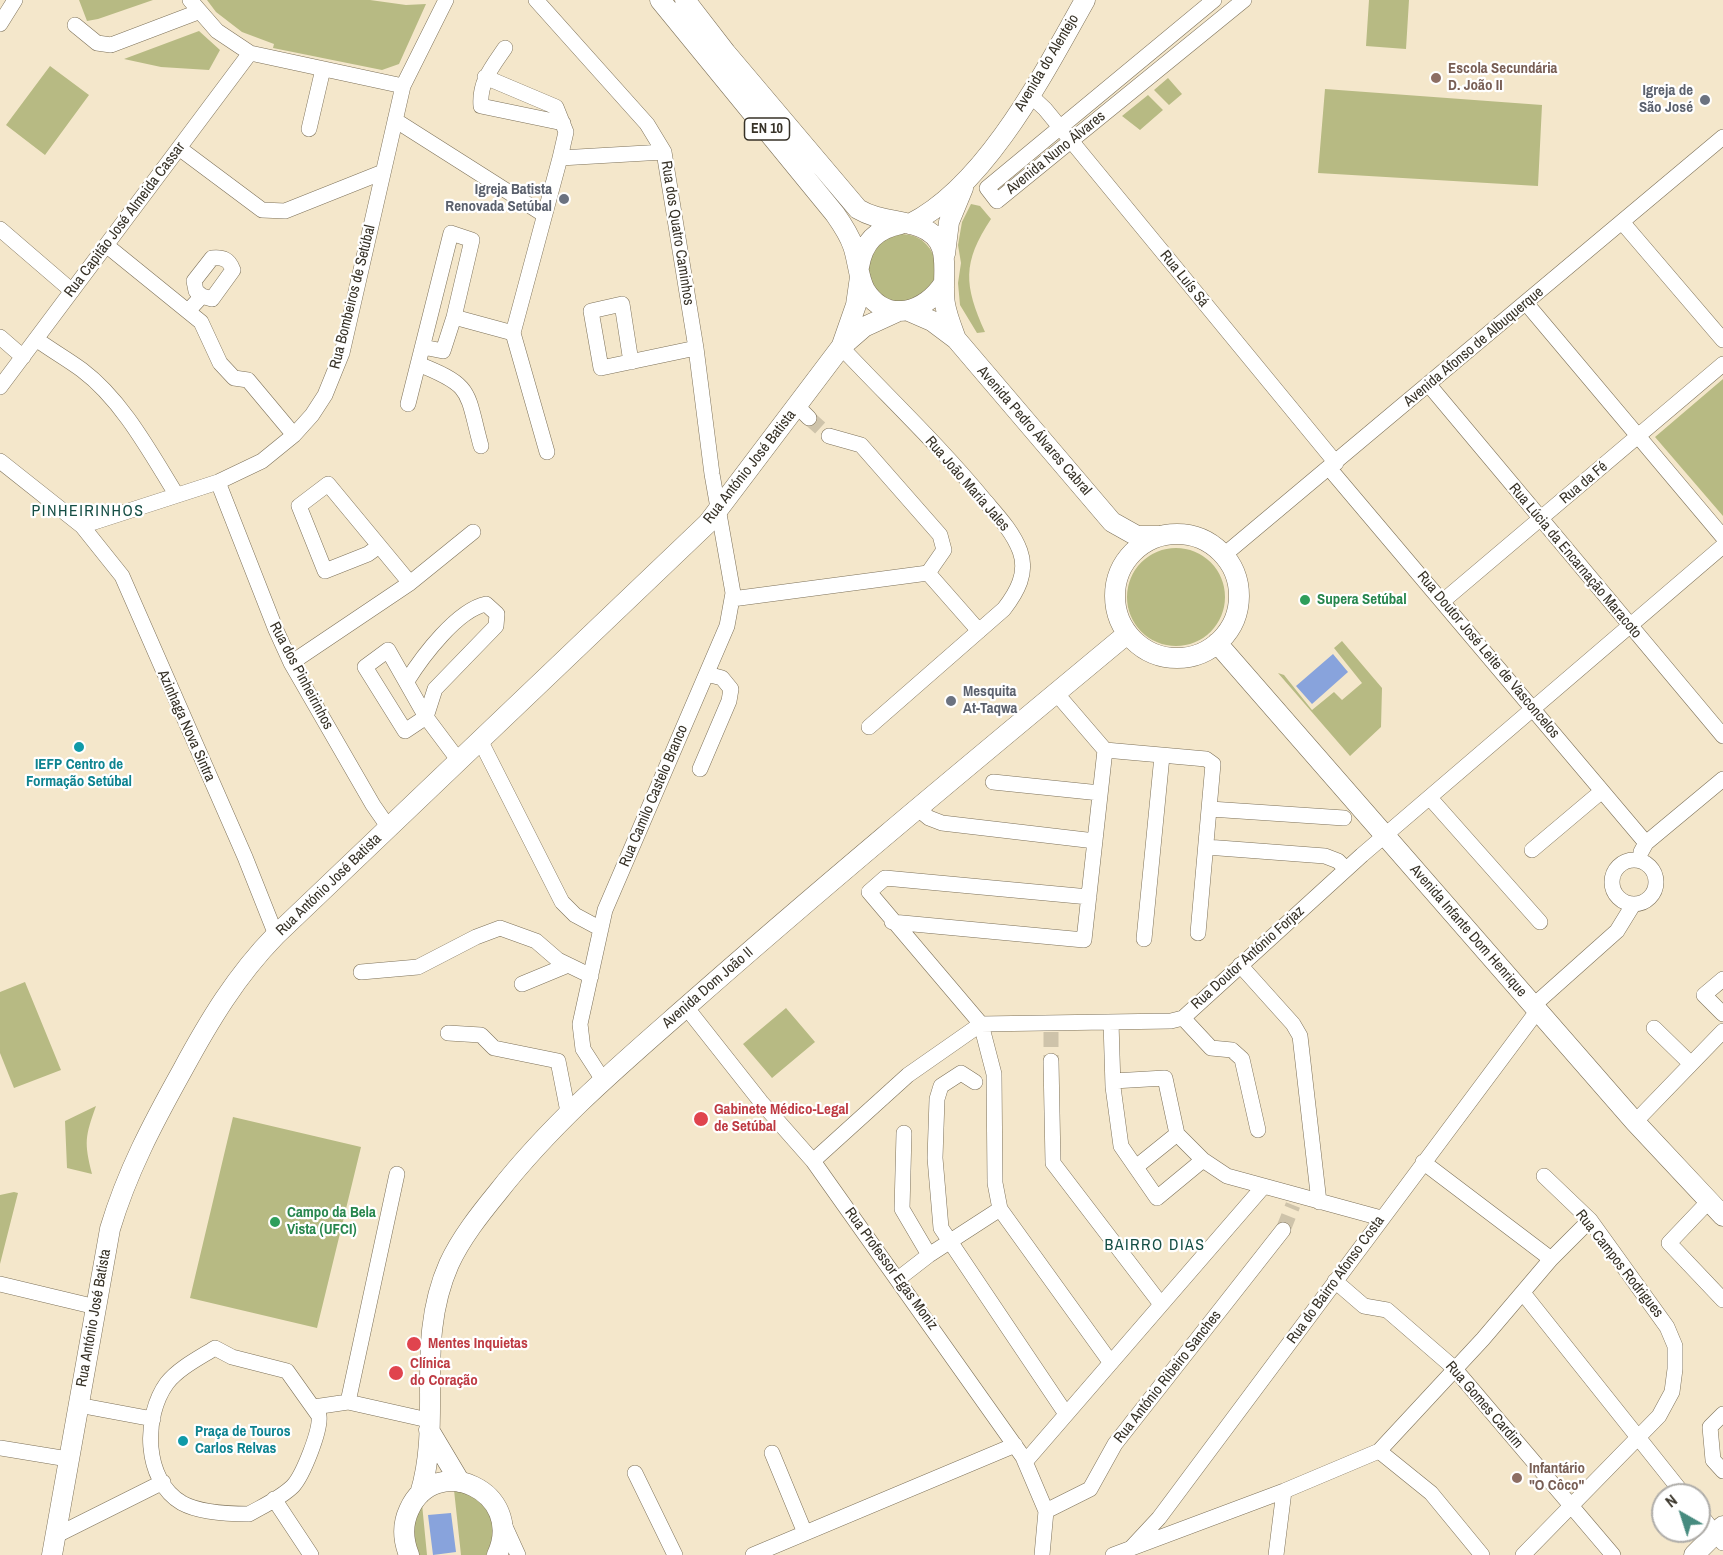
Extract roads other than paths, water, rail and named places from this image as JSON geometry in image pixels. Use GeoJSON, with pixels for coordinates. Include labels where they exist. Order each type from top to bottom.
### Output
{"type":"FeatureCollection","features":[{"type":"Feature","properties":{"kind":"main road","name":"Avenida Pedro Álvares Cabral"},"geometry":{"type":"LineString","coordinates":[[660,0],[848,232],[860,272],[874,301],[932,321],[956,339],[1112,522],[1121,546],[1122,567]]}},
{"type":"Feature","properties":{"kind":"main road","name":"EN 10"},"geometry":{"type":"LineString","coordinates":[[685,0],[850,202],[871,217],[905,224]]}},
{"type":"Feature","properties":{"kind":"main road","name":"Avenida do Alentejo"},"geometry":{"type":"LineString","coordinates":[[905,224],[933,212],[965,183],[1031,96],[1085,0]]}},
{"type":"Feature","properties":{"kind":"main road","name":"Avenida do Alentejo"},"geometry":{"type":"LineString","coordinates":[[945,254],[949,222],[965,183]]}},
{"type":"Feature","properties":{"kind":"main road"},"geometry":{"type":"LineString","coordinates":[[860,272],[861,254],[876,233],[905,224],[932,234],[945,254]]}},
{"type":"Feature","properties":{"kind":"main road","name":"Avenida Pedro Álvares Cabral"},"geometry":{"type":"LineString","coordinates":[[945,254],[947,271],[944,283],[945,303],[956,339]]}},
{"type":"Feature","properties":{"kind":"main road","name":"Rua António José Batista"},"geometry":{"type":"LineString","coordinates":[[53,1546],[110,1230],[128,1174],[145,1137],[224,997],[254,958],[276,935],[718,511],[803,412],[841,348],[856,305],[860,272]]}},
{"type":"Feature","properties":{"kind":"main road"},"geometry":{"type":"LineString","coordinates":[[904,311],[924,306],[936,297],[944,283]]}},
{"type":"Feature","properties":{"kind":"main road","name":"Rua António José Batista"},"geometry":{"type":"LineString","coordinates":[[841,348],[864,327],[904,311]]}},
{"type":"Feature","properties":{"kind":"main road","name":"Avenida Pedro Álvares Cabral"},"geometry":{"type":"LineString","coordinates":[[1112,522],[1144,537],[1165,535]]}},
{"type":"Feature","properties":{"kind":"main road"},"geometry":{"type":"LineString","coordinates":[[1165,535],[1197,537],[1224,555],[1235,574],[1238,606],[1231,626],[1217,643],[1200,654],[1170,658],[1151,653],[1127,634],[1121,624],[1114,601],[1117,578],[1135,549],[1165,535]]}},
{"type":"Feature","properties":{"kind":"main road","name":"Avenida Dom João II"},"geometry":{"type":"LineString","coordinates":[[410,1555],[404,1541],[404,1526],[411,1505],[420,1494],[426,1472],[433,1314],[440,1286],[451,1261],[486,1208],[535,1146],[603,1080],[918,809],[1127,634]]}},
{"type":"Feature","properties":{"kind":"main road","name":"Avenida Infante Dom Henrique"},"geometry":{"type":"LineString","coordinates":[[1217,643],[1635,1122],[1723,1216]]}},
{"type":"Feature","properties":{"kind":"main road"},"geometry":{"type":"LineString","coordinates":[[428,1425],[460,1482]]}},
{"type":"Feature","properties":{"kind":"main road"},"geometry":{"type":"LineString","coordinates":[[420,1494],[435,1485],[460,1482],[476,1487],[487,1494],[502,1518],[503,1538],[497,1555]]}},
{"type":"Feature","properties":{"kind":"main road"},"geometry":{"type":"LineString","coordinates":[[1694,1555],[1721,1534]]}},
{"type":"Feature","properties":{"kind":"street"},"geometry":{"type":"LineString","coordinates":[[3,21],[15,0]]}},
{"type":"Feature","properties":{"kind":"street"},"geometry":{"type":"LineString","coordinates":[[3,21],[20,0]]}},
{"type":"Feature","properties":{"kind":"street","name":"Rua Bombeiros de Setúbal"},"geometry":{"type":"LineString","coordinates":[[82,526],[218,482],[262,461],[294,435],[312,415],[325,395],[342,352],[403,86],[446,0]]}},
{"type":"Feature","properties":{"kind":"street","name":"Rua dos Quatro Caminhos"},"geometry":{"type":"LineString","coordinates":[[536,0],[647,124],[664,152],[696,348],[718,511]]}},
{"type":"Feature","properties":{"kind":"street","name":"Avenida Nuno Álvares"},"geometry":{"type":"LineString","coordinates":[[1214,0],[987,188],[997,201],[1244,0]]}},
{"type":"Feature","properties":{"kind":"street"},"geometry":{"type":"LineString","coordinates":[[75,25],[97,43],[111,45],[194,6],[217,31],[250,52],[403,86]]}},
{"type":"Feature","properties":{"kind":"street"},"geometry":{"type":"LineString","coordinates":[[505,48],[485,77],[480,93],[481,106],[563,123]]}},
{"type":"Feature","properties":{"kind":"street","name":"Rua Capitão José Almeida Cassar"},"geometry":{"type":"LineString","coordinates":[[0,387],[250,52]]}},
{"type":"Feature","properties":{"kind":"street"},"geometry":{"type":"LineString","coordinates":[[309,129],[323,69]]}},
{"type":"Feature","properties":{"kind":"street"},"geometry":{"type":"LineString","coordinates":[[485,77],[556,107],[566,132],[513,333],[547,452]]}},
{"type":"Feature","properties":{"kind":"street","name":"Rua Luís Sá"},"geometry":{"type":"LineString","coordinates":[[1031,96],[1071,141],[1333,466]]}},
{"type":"Feature","properties":{"kind":"street"},"geometry":{"type":"LineString","coordinates":[[395,120],[543,214]]}},
{"type":"Feature","properties":{"kind":"street","name":"Avenida Afonso de Albuquerque"},"geometry":{"type":"LineString","coordinates":[[1224,555],[1723,138]]}},
{"type":"Feature","properties":{"kind":"street"},"geometry":{"type":"LineString","coordinates":[[179,148],[262,210],[285,211],[383,172]]}},
{"type":"Feature","properties":{"kind":"street"},"geometry":{"type":"LineString","coordinates":[[560,158],[664,152]]}},
{"type":"Feature","properties":{"kind":"street"},"geometry":{"type":"LineString","coordinates":[[1622,222],[1723,340]]}},
{"type":"Feature","properties":{"kind":"street"},"geometry":{"type":"LineString","coordinates":[[0,229],[72,291]]}},
{"type":"Feature","properties":{"kind":"street"},"geometry":{"type":"LineString","coordinates":[[408,405],[451,233],[472,240],[454,317],[443,351],[423,347]]}},
{"type":"Feature","properties":{"kind":"street"},"geometry":{"type":"LineString","coordinates":[[106,245],[201,322],[220,363],[234,378],[248,380],[294,435]]}},
{"type":"Feature","properties":{"kind":"street"},"geometry":{"type":"LineString","coordinates":[[188,311],[202,296]]}},
{"type":"Feature","properties":{"kind":"street"},"geometry":{"type":"LineString","coordinates":[[1526,303],[1723,537]]}},
{"type":"Feature","properties":{"kind":"street"},"geometry":{"type":"LineString","coordinates":[[454,317],[513,333]]}},
{"type":"Feature","properties":{"kind":"street"},"geometry":{"type":"LineString","coordinates":[[0,337],[23,357]]}},
{"type":"Feature","properties":{"kind":"street"},"geometry":{"type":"LineString","coordinates":[[36,339],[82,370],[98,385],[126,418],[176,494]]}},
{"type":"Feature","properties":{"kind":"street"},"geometry":{"type":"LineString","coordinates":[[631,362],[696,348]]}},
{"type":"Feature","properties":{"kind":"street","name":"Rua João Maria Jales"},"geometry":{"type":"LineString","coordinates":[[841,348],[973,486],[1007,528],[1020,551],[1023,572],[1017,591],[1004,609],[869,727]]}},
{"type":"Feature","properties":{"kind":"street"},"geometry":{"type":"LineString","coordinates":[[418,364],[451,377],[466,390],[481,446]]}},
{"type":"Feature","properties":{"kind":"street","name":"Rua da Fé"},"geometry":{"type":"LineString","coordinates":[[1443,601],[1723,364]]}},
{"type":"Feature","properties":{"kind":"street","name":"Rua Lúcia da Encarnação Maracoto"},"geometry":{"type":"LineString","coordinates":[[1429,385],[1723,736]]}},
{"type":"Feature","properties":{"kind":"street"},"geometry":{"type":"LineString","coordinates":[[732,599],[928,573],[944,550],[940,535],[861,445],[829,436]]}},
{"type":"Feature","properties":{"kind":"street","name":"Azinhaga Nova Sintra"},"geometry":{"type":"LineString","coordinates":[[0,461],[82,526],[122,576],[245,857],[276,935]]}},
{"type":"Feature","properties":{"kind":"street","name":"Rua Doutor José Leite de Vasconcelos"},"geometry":{"type":"LineString","coordinates":[[1333,466],[1646,843]]}},
{"type":"Feature","properties":{"kind":"street","name":"Rua dos Pinheirinhos"},"geometry":{"type":"LineString","coordinates":[[218,482],[291,663],[373,805],[389,828]]}},
{"type":"Feature","properties":{"kind":"street"},"geometry":{"type":"LineString","coordinates":[[379,546],[368,554],[325,571],[299,506],[328,484],[410,583]]}},
{"type":"Feature","properties":{"kind":"street","name":"Rua Camilo Castelo Branco"},"geometry":{"type":"LineString","coordinates":[[603,1080],[588,1059],[580,1035],[591,976],[601,929],[619,875],[727,626],[732,599],[718,511]]}},
{"type":"Feature","properties":{"kind":"street"},"geometry":{"type":"LineString","coordinates":[[291,663],[410,583],[473,532]]}},
{"type":"Feature","properties":{"kind":"street","name":"Rua Doutor António Forjaz"},"geometry":{"type":"LineString","coordinates":[[981,1024],[1051,1027],[1111,1022],[1171,1021],[1182,1018],[1346,869],[1723,546]]}},
{"type":"Feature","properties":{"kind":"street"},"geometry":{"type":"LineString","coordinates":[[928,573],[979,631]]}},
{"type":"Feature","properties":{"kind":"street"},"geometry":{"type":"LineString","coordinates":[[407,681],[424,654],[474,607],[486,604],[497,614],[496,626],[435,689],[426,717],[405,731],[365,667],[388,650],[426,717],[459,761]]}},
{"type":"Feature","properties":{"kind":"street"},"geometry":{"type":"LineString","coordinates":[[700,769],[729,701],[731,689],[722,678],[707,674]]}},
{"type":"Feature","properties":{"kind":"street"},"geometry":{"type":"LineString","coordinates":[[1056,693],[1105,750],[1206,759],[1211,762],[1214,768],[1198,933]]}},
{"type":"Feature","properties":{"kind":"street"},"geometry":{"type":"LineString","coordinates":[[480,740],[562,902],[575,915],[601,929]]}},
{"type":"Feature","properties":{"kind":"street"},"geometry":{"type":"LineString","coordinates":[[892,922],[1084,940],[1105,750]]}},
{"type":"Feature","properties":{"kind":"street"},"geometry":{"type":"LineString","coordinates":[[1144,939],[1162,756]]}},
{"type":"Feature","properties":{"kind":"street"},"geometry":{"type":"LineString","coordinates":[[1636,860],[1646,843],[1723,779]]}},
{"type":"Feature","properties":{"kind":"street"},"geometry":{"type":"LineString","coordinates":[[993,782],[1100,793]]}},
{"type":"Feature","properties":{"kind":"street"},"geometry":{"type":"LineString","coordinates":[[1532,850],[1602,791]]}},
{"type":"Feature","properties":{"kind":"street"},"geometry":{"type":"LineString","coordinates":[[1430,798],[1540,922]]}},
{"type":"Feature","properties":{"kind":"street"},"geometry":{"type":"LineString","coordinates":[[918,809],[929,818],[942,823],[1095,841]]}},
{"type":"Feature","properties":{"kind":"street"},"geometry":{"type":"LineString","coordinates":[[1210,809],[1344,818]]}},
{"type":"Feature","properties":{"kind":"street"},"geometry":{"type":"LineString","coordinates":[[1206,847],[1325,856],[1338,861],[1346,869]]}},
{"type":"Feature","properties":{"kind":"street"},"geometry":{"type":"LineString","coordinates":[[1636,860],[1652,868],[1657,882],[1650,899],[1633,905],[1615,895],[1612,879],[1621,864],[1636,860]]}},
{"type":"Feature","properties":{"kind":"street"},"geometry":{"type":"LineString","coordinates":[[1089,897],[885,878],[868,892],[981,1024],[994,1074],[995,1183],[1000,1209],[1111,1363]]}},
{"type":"Feature","properties":{"kind":"street","name":"Rua do Bairro Afonso Costa"},"geometry":{"type":"LineString","coordinates":[[1132,1547],[1159,1518],[1536,1008],[1617,931],[1633,905]]}},
{"type":"Feature","properties":{"kind":"street"},"geometry":{"type":"LineString","coordinates":[[361,972],[418,967],[476,937],[500,928],[536,941],[568,965],[591,976]]}},
{"type":"Feature","properties":{"kind":"street"},"geometry":{"type":"LineString","coordinates":[[522,984],[568,965]]}},
{"type":"Feature","properties":{"kind":"street"},"geometry":{"type":"LineString","coordinates":[[1240,965],[1293,1024],[1300,1036],[1319,1202]]}},
{"type":"Feature","properties":{"kind":"street"},"geometry":{"type":"LineString","coordinates":[[1723,979],[1704,995],[1723,1014]]}},
{"type":"Feature","properties":{"kind":"street","name":"Rua Professor Egas Moniz"},"geometry":{"type":"LineString","coordinates":[[686,1007],[761,1102],[813,1161],[1021,1455],[1046,1511],[1042,1555]]}},
{"type":"Feature","properties":{"kind":"street"},"geometry":{"type":"LineString","coordinates":[[1182,1018],[1211,1048],[1232,1050],[1242,1059],[1257,1130]]}},
{"type":"Feature","properties":{"kind":"street"},"geometry":{"type":"LineString","coordinates":[[1111,1022],[1113,1084],[1120,1146],[1157,1198],[1203,1160]]}},
{"type":"Feature","properties":{"kind":"street"},"geometry":{"type":"LineString","coordinates":[[813,1161],[908,1075],[981,1024]]}},
{"type":"Feature","properties":{"kind":"street"},"geometry":{"type":"LineString","coordinates":[[1654,1028],[1691,1064]]}},
{"type":"Feature","properties":{"kind":"street"},"geometry":{"type":"LineString","coordinates":[[1635,1122],[1723,1031]]}},
{"type":"Feature","properties":{"kind":"street"},"geometry":{"type":"LineString","coordinates":[[448,1033],[481,1035],[494,1048],[558,1061],[568,1112]]}},
{"type":"Feature","properties":{"kind":"street"},"geometry":{"type":"LineString","coordinates":[[1052,1061],[1053,1163],[1160,1303]]}},
{"type":"Feature","properties":{"kind":"street"},"geometry":{"type":"LineString","coordinates":[[975,1082],[961,1073],[941,1086],[937,1099],[935,1158],[941,1228],[1066,1414]]}},
{"type":"Feature","properties":{"kind":"street"},"geometry":{"type":"LineString","coordinates":[[1113,1084],[1165,1078],[1177,1134],[1203,1160],[1227,1176],[1263,1187],[1295,1201],[1319,1202],[1381,1218]]}},
{"type":"Feature","properties":{"kind":"street"},"geometry":{"type":"LineString","coordinates":[[904,1133],[902,1209],[929,1255]]}},
{"type":"Feature","properties":{"kind":"street"},"geometry":{"type":"LineString","coordinates":[[1136,1167],[1177,1134]]}},
{"type":"Feature","properties":{"kind":"street"},"geometry":{"type":"LineString","coordinates":[[1423,1162],[1551,1258]]}},
{"type":"Feature","properties":{"kind":"street"},"geometry":{"type":"LineString","coordinates":[[348,1402],[398,1174]]}},
{"type":"Feature","properties":{"kind":"street","name":"Rua Campos Rodrigues"},"geometry":{"type":"LineString","coordinates":[[1523,1555],[1659,1416],[1672,1392],[1675,1346],[1657,1310],[1590,1220],[1544,1176]]}},
{"type":"Feature","properties":{"kind":"street"},"geometry":{"type":"LineString","coordinates":[[753,1555],[805,1533],[1021,1455],[1066,1414],[1263,1187]]}},
{"type":"Feature","properties":{"kind":"street"},"geometry":{"type":"LineString","coordinates":[[1709,1201],[1669,1244],[1723,1300]]}},
{"type":"Feature","properties":{"kind":"street"},"geometry":{"type":"LineString","coordinates":[[898,1279],[929,1255],[1000,1209]]}},
{"type":"Feature","properties":{"kind":"street"},"geometry":{"type":"LineString","coordinates":[[1113,1555],[1284,1491],[1379,1451],[1483,1339],[1551,1258],[1590,1220]]}},
{"type":"Feature","properties":{"kind":"street","name":"Rua António Ribeiro Sanches"},"geometry":{"type":"LineString","coordinates":[[1046,1511],[1090,1489],[1115,1444],[1283,1230]]}},
{"type":"Feature","properties":{"kind":"street","name":"Rua Gomes Cardim"},"geometry":{"type":"LineString","coordinates":[[1335,1281],[1364,1306],[1387,1310],[1454,1368],[1613,1555]]}},
{"type":"Feature","properties":{"kind":"street"},"geometry":{"type":"LineString","coordinates":[[0,1284],[96,1307]]}},
{"type":"Feature","properties":{"kind":"street"},"geometry":{"type":"LineString","coordinates":[[1523,1293],[1674,1483]]}},
{"type":"Feature","properties":{"kind":"street"},"geometry":{"type":"LineString","coordinates":[[215,1348],[232,1356],[287,1371],[315,1407],[320,1423],[293,1485],[249,1514],[221,1512],[180,1502],[163,1482],[152,1457],[153,1419],[157,1402],[169,1381],[215,1348]]}},
{"type":"Feature","properties":{"kind":"street"},"geometry":{"type":"LineString","coordinates":[[315,1407],[348,1402],[428,1425]]}},
{"type":"Feature","properties":{"kind":"street"},"geometry":{"type":"LineString","coordinates":[[78,1405],[153,1419]]}},
{"type":"Feature","properties":{"kind":"street"},"geometry":{"type":"LineString","coordinates":[[1723,1414],[1710,1427],[1713,1460],[1723,1471]]}},
{"type":"Feature","properties":{"kind":"street"},"geometry":{"type":"LineString","coordinates":[[0,1448],[68,1459]]}},
{"type":"Feature","properties":{"kind":"street"},"geometry":{"type":"LineString","coordinates":[[1379,1451],[1431,1493],[1482,1555]]}},
{"type":"Feature","properties":{"kind":"street"},"geometry":{"type":"LineString","coordinates":[[772,1454],[805,1533]]}},
{"type":"Feature","properties":{"kind":"street"},"geometry":{"type":"LineString","coordinates":[[635,1473],[675,1555]]}},
{"type":"Feature","properties":{"kind":"street"},"geometry":{"type":"LineString","coordinates":[[53,1546],[163,1482]]}},
{"type":"Feature","properties":{"kind":"street"},"geometry":{"type":"LineString","coordinates":[[1276,1555],[1284,1491]]}},
{"type":"Feature","properties":{"kind":"street"},"geometry":{"type":"LineString","coordinates":[[274,1499],[311,1555]]}},
{"type":"Feature","properties":{"kind":"street"},"geometry":{"type":"LineString","coordinates":[[502,1518],[518,1555]]}},
{"type":"Feature","properties":{"kind":"street"},"geometry":{"type":"LineString","coordinates":[[1159,1518],[1162,1528],[1171,1533]]}},
{"type":"Feature","properties":{"kind":"water"},"geometry":{"type":"Polygon","coordinates":[[[1333,654],[1348,672],[1312,704],[1296,686],[1333,654]]]}},
{"type":"Feature","properties":{"kind":"water"},"geometry":{"type":"Polygon","coordinates":[[[451,1513],[456,1552],[433,1555],[428,1515],[451,1513]]]}},
{"type":"Feature","properties":{"kind":"tunnel"},"geometry":{"type":"LineString","coordinates":[[809,418],[829,436]]}},
{"type":"Feature","properties":{"kind":"tunnel"},"geometry":{"type":"LineString","coordinates":[[1051,1032],[1051,1061]]}},
{"type":"Feature","properties":{"kind":"tunnel"},"geometry":{"type":"LineString","coordinates":[[1283,1230],[1293,1205]]}},
{"type":"Feature","properties":{"kind":"place","name":"Escola Secundária D. João II"},"geometry":{"type":"Point","coordinates":[1436,78]}},
{"type":"Feature","properties":{"kind":"place","name":"Igreja de São José"},"geometry":{"type":"Point","coordinates":[1705,100]}},
{"type":"Feature","properties":{"kind":"place","name":"Igreja Batista Renovada Setúbal"},"geometry":{"type":"Point","coordinates":[564,199]}},
{"type":"Feature","properties":{"kind":"place","name":"Supera Setúbal"},"geometry":{"type":"Point","coordinates":[1305,600]}},
{"type":"Feature","properties":{"kind":"place","name":"Mesquita At-Taqwa"},"geometry":{"type":"Point","coordinates":[951,701]}},
{"type":"Feature","properties":{"kind":"place","name":"IEFP Centro de Formação Setúbal"},"geometry":{"type":"Point","coordinates":[79,747]}},
{"type":"Feature","properties":{"kind":"place","name":"Gabinete Médico-Legal de Setúbal"},"geometry":{"type":"Point","coordinates":[701,1119]}},
{"type":"Feature","properties":{"kind":"place","name":"Campo da Bela Vista (UFCI)"},"geometry":{"type":"Point","coordinates":[275,1222]}},
{"type":"Feature","properties":{"kind":"place","name":"Mentes Inquietas"},"geometry":{"type":"Point","coordinates":[414,1344]}},
{"type":"Feature","properties":{"kind":"place","name":"Clínica do Coração"},"geometry":{"type":"Point","coordinates":[396,1373]}},
{"type":"Feature","properties":{"kind":"place","name":"Praça de Touros Carlos Relvas"},"geometry":{"type":"Point","coordinates":[183,1441]}},
{"type":"Feature","properties":{"kind":"place","name":"Infantário \"O Côco\""},"geometry":{"type":"Point","coordinates":[1517,1478]}},
{"type":"Feature","properties":{"kind":"district","name":"PINHEIRINHOS"},"geometry":{"type":"Point","coordinates":[88,512]}},
{"type":"Feature","properties":{"kind":"district","name":"BAIRRO DIAS"},"geometry":{"type":"Point","coordinates":[1155,1246]}}]}
